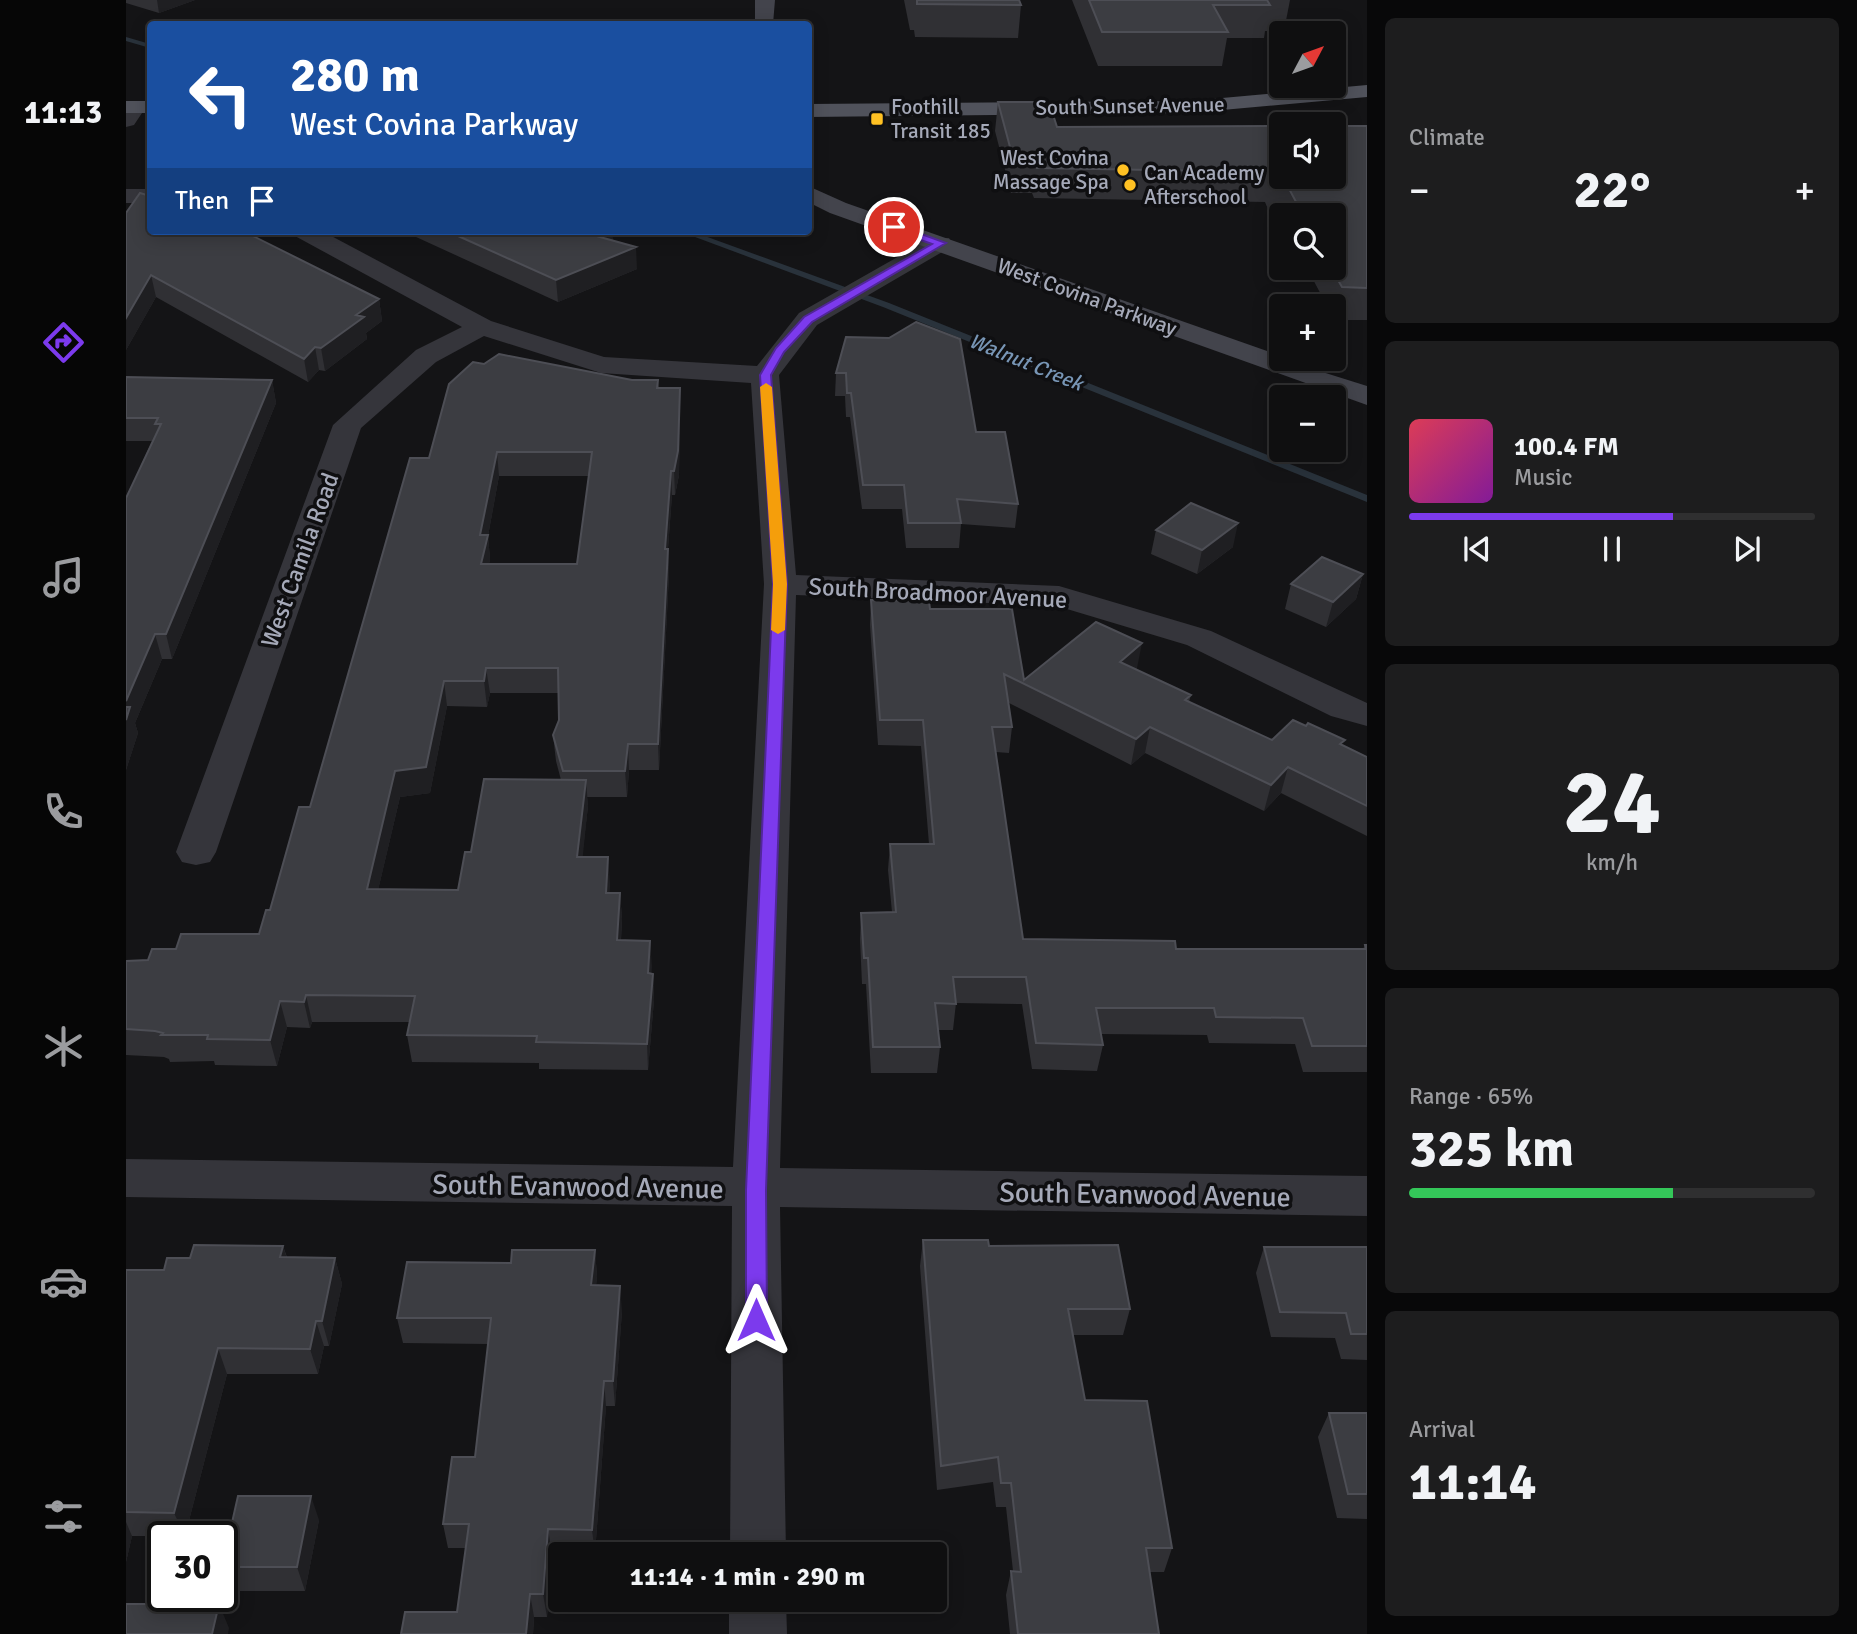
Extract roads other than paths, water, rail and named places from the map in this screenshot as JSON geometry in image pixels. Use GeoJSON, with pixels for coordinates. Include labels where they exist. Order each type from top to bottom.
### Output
{"type":"FeatureCollection","features":[{"type":"Feature","properties":{"kind":"main road"},"geometry":{"type":"LineString","coordinates":[[1346,75],[1367,72]]}},
{"type":"Feature","properties":{"kind":"main road","name":"South Sunset Avenue"},"geometry":{"type":"LineString","coordinates":[[812,92],[1061,91],[1232,87],[1269,83]]}},
{"type":"Feature","properties":{"kind":"main road"},"geometry":{"type":"LineString","coordinates":[[133,106],[147,91]]}},
{"type":"Feature","properties":{"kind":"main road","name":"South Sunset Avenue"},"geometry":{"type":"LineString","coordinates":[[812,111],[1189,107],[1367,91]]}},
{"type":"Feature","properties":{"kind":"street"},"geometry":{"type":"LineString","coordinates":[[764,21],[765,0]]}},
{"type":"Feature","properties":{"kind":"street"},"geometry":{"type":"LineString","coordinates":[[126,195],[147,196]]}},
{"type":"Feature","properties":{"kind":"street","name":"West Covina Parkway"},"geometry":{"type":"LineString","coordinates":[[812,195],[838,208],[1138,317],[1367,396]]}},
{"type":"Feature","properties":{"kind":"street"},"geometry":{"type":"LineString","coordinates":[[311,235],[482,327],[601,365],[765,375]]}},
{"type":"Feature","properties":{"kind":"street"},"geometry":{"type":"LineString","coordinates":[[758,1542],[756,1190],[780,584],[765,375],[780,351],[808,319],[940,243]]}},
{"type":"Feature","properties":{"kind":"street","name":"West Camila Road"},"geometry":{"type":"LineString","coordinates":[[196,852],[348,425],[426,356],[482,327]]}},
{"type":"Feature","properties":{"kind":"street","name":"South Broadmoor Avenue"},"geometry":{"type":"LineString","coordinates":[[780,584],[1059,596],[1199,638],[1344,708],[1367,715]]}},
{"type":"Feature","properties":{"kind":"street","name":"South Evanwood Avenue"},"geometry":{"type":"LineString","coordinates":[[126,1178],[756,1190],[1367,1196]]}},
{"type":"Feature","properties":{"kind":"street"},"geometry":{"type":"LineString","coordinates":[[758,1612],[758,1634]]}},
{"type":"Feature","properties":{"kind":"waterway","name":"Walnut Creek"},"geometry":{"type":"LineString","coordinates":[[126,39],[147,45]]}},
{"type":"Feature","properties":{"kind":"waterway","name":"Walnut Creek"},"geometry":{"type":"LineString","coordinates":[[694,235],[886,305],[1367,499]]}},
{"type":"Feature","properties":{"kind":"place","name":"Foothill Transit 185"},"geometry":{"type":"Point","coordinates":[877,119]}},
{"type":"Feature","properties":{"kind":"place","name":"West Covina Massage Spa"},"geometry":{"type":"Point","coordinates":[1123,170]}},
{"type":"Feature","properties":{"kind":"place","name":"Can Academy Afterschool"},"geometry":{"type":"Point","coordinates":[1130,185]}}]}
